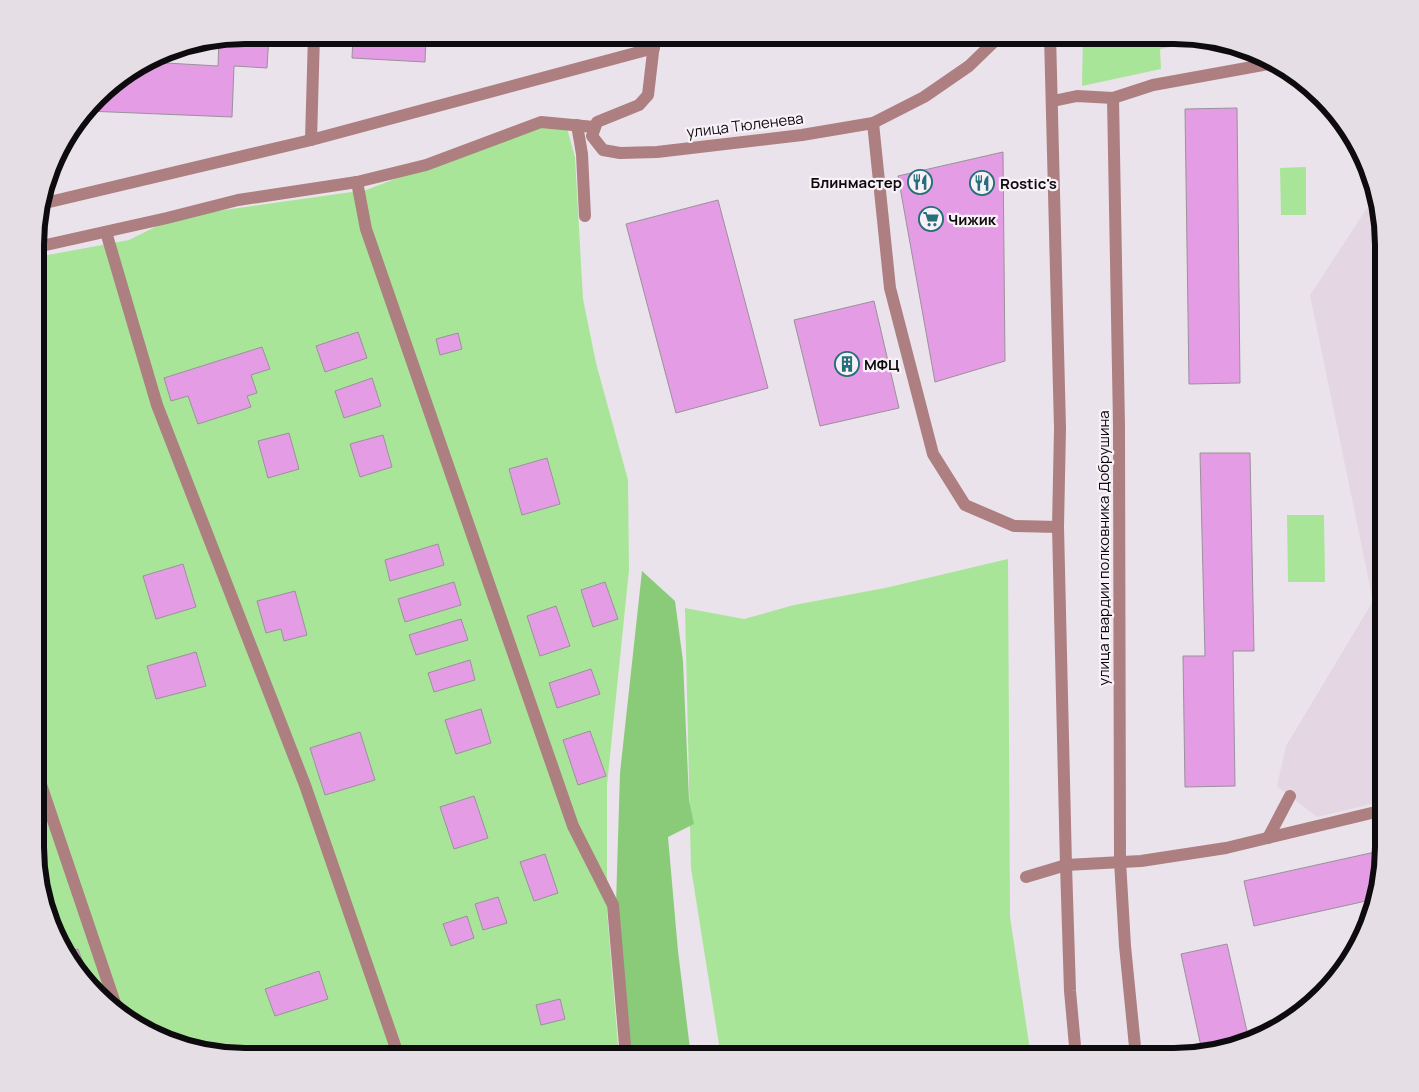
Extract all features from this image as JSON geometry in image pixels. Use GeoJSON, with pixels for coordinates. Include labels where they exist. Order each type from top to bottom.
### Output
{"type":"FeatureCollection","features":[{"type":"Feature","properties":{"kind":"street"},"geometry":{"type":"LineString","coordinates":[[311,140],[314,44]]}},
{"type":"Feature","properties":{"kind":"street"},"geometry":{"type":"LineString","coordinates":[[49,202],[311,140],[647,44]]}},
{"type":"Feature","properties":{"kind":"street"},"geometry":{"type":"LineString","coordinates":[[44,245],[238,200],[357,182],[426,165],[541,122],[594,127],[597,122],[639,104],[648,95],[654,44]]}},
{"type":"Feature","properties":{"kind":"street","name":"улица Тюленева"},"geometry":{"type":"LineString","coordinates":[[594,127],[592,136],[603,150],[620,153],[657,152],[802,135],[873,123],[924,97],[970,66],[992,44]]}},
{"type":"Feature","properties":{"kind":"street"},"geometry":{"type":"LineString","coordinates":[[1050,44],[1060,428],[1058,527],[1066,865],[1070,990],[1075,1048]]}},
{"type":"Feature","properties":{"kind":"street"},"geometry":{"type":"LineString","coordinates":[[1053,101],[1077,96],[1113,98],[1153,85],[1264,65]]}},
{"type":"Feature","properties":{"kind":"street","name":"улица гвардии полковника Добрушина"},"geometry":{"type":"LineString","coordinates":[[1113,98],[1119,426],[1120,861],[1125,946],[1135,1048]]}},
{"type":"Feature","properties":{"kind":"street"},"geometry":{"type":"LineString","coordinates":[[873,123],[890,288],[933,454],[965,505],[1014,526],[1058,527]]}},
{"type":"Feature","properties":{"kind":"street"},"geometry":{"type":"LineString","coordinates":[[577,125],[582,154],[584,216]]}},
{"type":"Feature","properties":{"kind":"street"},"geometry":{"type":"LineString","coordinates":[[357,182],[366,229],[573,826],[613,904],[625,1048]]}},
{"type":"Feature","properties":{"kind":"street"},"geometry":{"type":"LineString","coordinates":[[106,232],[157,404],[305,785],[396,1048]]}},
{"type":"Feature","properties":{"kind":"street"},"geometry":{"type":"LineString","coordinates":[[44,794],[114,1000]]}},
{"type":"Feature","properties":{"kind":"street"},"geometry":{"type":"LineString","coordinates":[[1268,838],[1290,796]]}},
{"type":"Feature","properties":{"kind":"street"},"geometry":{"type":"LineString","coordinates":[[1026,877],[1066,865],[1141,861],[1226,848],[1375,812]]}},
{"type":"Feature","properties":{"kind":"shaded area"},"geometry":{"type":"Polygon","coordinates":[[[1370,203],[1375,232],[1375,803],[1317,817],[1277,786],[1286,746],[1373,601],[1310,295],[1370,203]]]}},
{"type":"Feature","properties":{"kind":"green space"},"geometry":{"type":"Polygon","coordinates":[[[1083,44],[1186,44],[1160,49],[1161,69],[1082,86],[1083,44]]]}},
{"type":"Feature","properties":{"kind":"green space"},"geometry":{"type":"Polygon","coordinates":[[[550,120],[565,121],[575,157],[583,299],[596,363],[628,480],[629,570],[607,785],[607,911],[618,1048],[232,1048],[218,1047],[180,1038],[156,1028],[122,1007],[94,980],[71,948],[54,912],[45,874],[44,860],[44,256],[129,240],[175,217],[366,190],[550,120]]]}},
{"type":"Feature","properties":{"kind":"green space"},"geometry":{"type":"Polygon","coordinates":[[[1306,167],[1306,215],[1281,215],[1280,168],[1306,167]]]}},
{"type":"Feature","properties":{"kind":"green space"},"geometry":{"type":"Polygon","coordinates":[[[1287,515],[1324,515],[1325,582],[1288,582],[1287,515]]]}},
{"type":"Feature","properties":{"kind":"green space"},"geometry":{"type":"Polygon","coordinates":[[[1008,559],[1010,917],[1030,1048],[720,1048],[691,868],[685,608],[744,619],[794,605],[885,588],[1008,559]]]}},
{"type":"Feature","properties":{"kind":"green space"},"geometry":{"type":"Polygon","coordinates":[[[642,571],[675,601],[683,661],[689,800],[694,824],[668,837],[678,951],[690,1048],[629,1048],[616,904],[620,773],[642,571]]]}},
{"type":"Feature","properties":{"kind":"building"},"geometry":{"type":"Polygon","coordinates":[[[268,44],[267,68],[234,66],[232,117],[95,111],[122,85],[159,63],[218,66],[219,45],[268,44]]]}},
{"type":"Feature","properties":{"kind":"building"},"geometry":{"type":"Polygon","coordinates":[[[353,44],[426,44],[425,62],[352,58],[353,44]]]}},
{"type":"Feature","properties":{"kind":"building"},"geometry":{"type":"Polygon","coordinates":[[[1237,108],[1240,383],[1189,384],[1185,109],[1237,108]]]}},
{"type":"Feature","properties":{"kind":"building"},"geometry":{"type":"Polygon","coordinates":[[[1003,152],[1005,361],[935,382],[898,176],[1003,152]]]}},
{"type":"Feature","properties":{"kind":"building"},"geometry":{"type":"Polygon","coordinates":[[[718,200],[768,388],[676,413],[626,224],[718,200]]]}},
{"type":"Feature","properties":{"kind":"building","name":"МФЦ"},"geometry":{"type":"Polygon","coordinates":[[[874,301],[899,408],[820,426],[794,320],[874,301]]]}},
{"type":"Feature","properties":{"kind":"building"},"geometry":{"type":"Polygon","coordinates":[[[358,332],[367,358],[325,372],[316,346],[358,332]]]}},
{"type":"Feature","properties":{"kind":"building"},"geometry":{"type":"Polygon","coordinates":[[[458,333],[462,349],[440,355],[436,339],[458,333]]]}},
{"type":"Feature","properties":{"kind":"building"},"geometry":{"type":"Polygon","coordinates":[[[262,347],[270,369],[251,375],[257,393],[247,396],[251,407],[198,424],[188,396],[171,401],[164,378],[262,347]]]}},
{"type":"Feature","properties":{"kind":"building"},"geometry":{"type":"Polygon","coordinates":[[[372,378],[381,406],[344,418],[335,391],[372,378]]]}},
{"type":"Feature","properties":{"kind":"building"},"geometry":{"type":"Polygon","coordinates":[[[289,433],[299,469],[268,478],[258,441],[289,433]]]}},
{"type":"Feature","properties":{"kind":"building"},"geometry":{"type":"Polygon","coordinates":[[[383,435],[392,467],[360,477],[350,444],[383,435]]]}},
{"type":"Feature","properties":{"kind":"building"},"geometry":{"type":"Polygon","coordinates":[[[1200,453],[1250,453],[1254,651],[1233,651],[1235,786],[1185,787],[1183,656],[1205,656],[1200,453]]]}},
{"type":"Feature","properties":{"kind":"building"},"geometry":{"type":"Polygon","coordinates":[[[547,458],[560,504],[522,515],[509,469],[547,458]]]}},
{"type":"Feature","properties":{"kind":"building"},"geometry":{"type":"Polygon","coordinates":[[[438,544],[444,565],[390,581],[385,560],[438,544]]]}},
{"type":"Feature","properties":{"kind":"building"},"geometry":{"type":"Polygon","coordinates":[[[183,564],[196,607],[156,619],[143,576],[183,564]]]}},
{"type":"Feature","properties":{"kind":"building"},"geometry":{"type":"Polygon","coordinates":[[[454,582],[461,605],[405,622],[398,599],[454,582]]]}},
{"type":"Feature","properties":{"kind":"building"},"geometry":{"type":"Polygon","coordinates":[[[605,582],[618,619],[593,627],[581,590],[605,582]]]}},
{"type":"Feature","properties":{"kind":"building"},"geometry":{"type":"Polygon","coordinates":[[[295,591],[307,635],[284,641],[281,629],[266,633],[257,601],[295,591]]]}},
{"type":"Feature","properties":{"kind":"building"},"geometry":{"type":"Polygon","coordinates":[[[556,606],[570,646],[540,656],[527,616],[556,606]]]}},
{"type":"Feature","properties":{"kind":"building"},"geometry":{"type":"Polygon","coordinates":[[[461,619],[468,640],[416,655],[409,635],[461,619]]]}},
{"type":"Feature","properties":{"kind":"building"},"geometry":{"type":"Polygon","coordinates":[[[196,652],[206,686],[156,699],[147,666],[196,652]]]}},
{"type":"Feature","properties":{"kind":"building"},"geometry":{"type":"Polygon","coordinates":[[[470,660],[475,680],[434,692],[428,673],[470,660]]]}},
{"type":"Feature","properties":{"kind":"building"},"geometry":{"type":"Polygon","coordinates":[[[591,669],[600,694],[557,708],[549,683],[591,669]]]}},
{"type":"Feature","properties":{"kind":"building"},"geometry":{"type":"Polygon","coordinates":[[[481,709],[491,743],[456,754],[445,720],[481,709]]]}},
{"type":"Feature","properties":{"kind":"building"},"geometry":{"type":"Polygon","coordinates":[[[590,731],[606,776],[578,785],[563,740],[590,731]]]}},
{"type":"Feature","properties":{"kind":"building"},"geometry":{"type":"Polygon","coordinates":[[[360,732],[375,780],[325,795],[310,748],[360,732]]]}},
{"type":"Feature","properties":{"kind":"building"},"geometry":{"type":"Polygon","coordinates":[[[474,796],[488,838],[454,849],[440,807],[474,796]]]}},
{"type":"Feature","properties":{"kind":"building"},"geometry":{"type":"Polygon","coordinates":[[[1375,852],[1374,874],[1368,901],[1254,926],[1244,881],[1375,852]]]}},
{"type":"Feature","properties":{"kind":"building"},"geometry":{"type":"Polygon","coordinates":[[[545,854],[558,893],[534,901],[520,862],[545,854]]]}},
{"type":"Feature","properties":{"kind":"building"},"geometry":{"type":"Polygon","coordinates":[[[498,897],[507,923],[483,930],[475,904],[498,897]]]}},
{"type":"Feature","properties":{"kind":"building"},"geometry":{"type":"Polygon","coordinates":[[[467,916],[474,938],[451,946],[443,924],[467,916]]]}},
{"type":"Feature","properties":{"kind":"building"},"geometry":{"type":"Polygon","coordinates":[[[1227,944],[1248,1034],[1201,1047],[1181,954],[1227,944]]]}},
{"type":"Feature","properties":{"kind":"building"},"geometry":{"type":"Polygon","coordinates":[[[78,949],[86,971],[73,951],[78,949]]]}},
{"type":"Feature","properties":{"kind":"building"},"geometry":{"type":"Polygon","coordinates":[[[319,971],[328,999],[275,1016],[265,989],[319,971]]]}},
{"type":"Feature","properties":{"kind":"building"},"geometry":{"type":"Polygon","coordinates":[[[560,999],[565,1019],[541,1025],[536,1005],[560,999]]]}},
{"type":"Feature","properties":{"kind":"place","name":"Блинмастер"},"geometry":{"type":"Point","coordinates":[920,182]}},
{"type":"Feature","properties":{"kind":"place","name":"Rostic's"},"geometry":{"type":"Point","coordinates":[982,183]}},
{"type":"Feature","properties":{"kind":"place","name":"Чижик"},"geometry":{"type":"Point","coordinates":[931,219]}},
{"type":"Feature","properties":{"kind":"place","name":"МФЦ"},"geometry":{"type":"Point","coordinates":[847,364]}}]}
